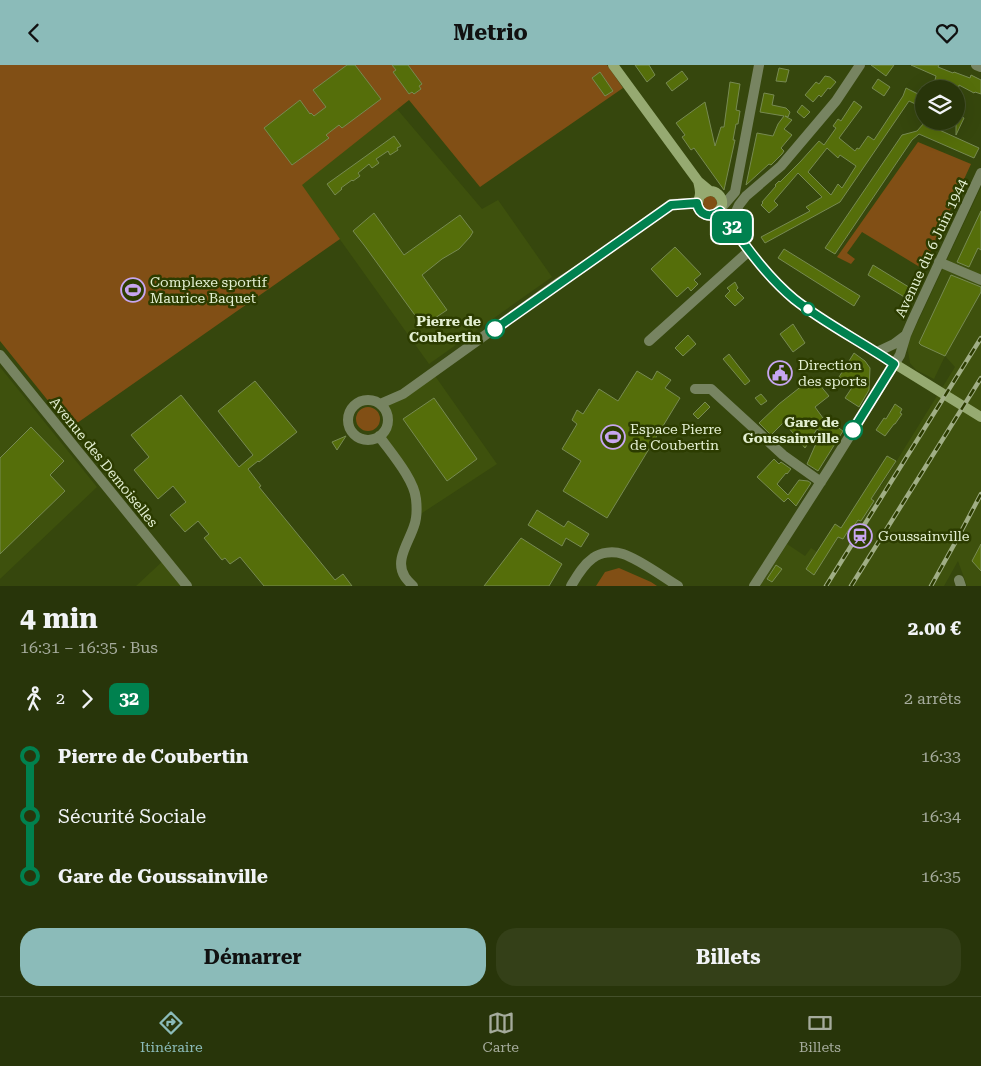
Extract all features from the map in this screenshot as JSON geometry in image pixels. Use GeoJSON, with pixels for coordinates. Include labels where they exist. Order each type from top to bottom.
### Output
{"type":"FeatureCollection","features":[{"type":"Feature","properties":{"kind":"street"},"geometry":{"type":"LineString","coordinates":[[613,65],[698,181],[710,191],[720,196],[746,196]]}},
{"type":"Feature","properties":{"kind":"street"},"geometry":{"type":"LineString","coordinates":[[698,181],[700,210],[706,215],[713,215],[733,195],[759,65]]}},
{"type":"Feature","properties":{"kind":"street"},"geometry":{"type":"LineString","coordinates":[[730,225],[739,205],[746,196],[781,165],[836,101],[860,65]]}},
{"type":"Feature","properties":{"kind":"street"},"geometry":{"type":"LineString","coordinates":[[976,65],[981,67]]}},
{"type":"Feature","properties":{"kind":"street","name":"Avenue du 6 Juin 1944"},"geometry":{"type":"LineString","coordinates":[[754,586],[900,355],[906,335],[981,173]]}},
{"type":"Feature","properties":{"kind":"street"},"geometry":{"type":"LineString","coordinates":[[380,403],[404,395],[558,283],[671,205],[699,199],[707,191],[710,191]]}},
{"type":"Feature","properties":{"kind":"street"},"geometry":{"type":"LineString","coordinates":[[720,196],[721,209],[730,225],[771,277],[794,299],[822,319],[981,417]]}},
{"type":"Feature","properties":{"kind":"street"},"geometry":{"type":"LineString","coordinates":[[649,341],[749,251]]}},
{"type":"Feature","properties":{"kind":"street"},"geometry":{"type":"LineString","coordinates":[[939,262],[981,280]]}},
{"type":"Feature","properties":{"kind":"street","name":"Avenue du 6 Juin 1944"},"geometry":{"type":"LineString","coordinates":[[876,352],[894,344],[906,335]]}},
{"type":"Feature","properties":{"kind":"street","name":"Avenue des Demoiselles"},"geometry":{"type":"LineString","coordinates":[[0,355],[187,586]]}},
{"type":"Feature","properties":{"kind":"street"},"geometry":{"type":"LineString","coordinates":[[695,389],[712,389],[783,455],[821,482]]}},
{"type":"Feature","properties":{"kind":"street"},"geometry":{"type":"LineString","coordinates":[[368,400],[380,403],[387,414],[388,420],[384,432],[379,437],[367,440],[356,436],[349,426],[348,414],[351,408],[361,401],[368,400]]}},
{"type":"Feature","properties":{"kind":"street"},"geometry":{"type":"LineString","coordinates":[[379,437],[411,481],[416,498],[415,525],[401,559],[404,577],[413,586]]}},
{"type":"Feature","properties":{"kind":"street"},"geometry":{"type":"LineString","coordinates":[[570,586],[582,568],[593,558],[605,552],[622,553],[678,586]]}},
{"type":"Feature","properties":{"kind":"shaded area","name":"Complexe sportif Maurice Baquet"},"geometry":{"type":"Polygon","coordinates":[[[0,65],[607,65],[623,88],[480,187],[409,100],[302,185],[340,239],[70,428],[0,341],[0,65]]]}},
{"type":"Feature","properties":{"kind":"shaded area"},"geometry":{"type":"Polygon","coordinates":[[[397,109],[482,209],[498,200],[552,277],[429,364],[301,185],[397,109]]]}},
{"type":"Feature","properties":{"kind":"shaded area"},"geometry":{"type":"Polygon","coordinates":[[[918,142],[971,164],[923,269],[862,232],[847,253],[855,259],[851,264],[837,257],[918,142]]]}},
{"type":"Feature","properties":{"kind":"shaded area"},"geometry":{"type":"Polygon","coordinates":[[[981,187],[981,586],[967,586],[958,561],[944,586],[760,586],[787,544],[805,556],[811,548],[825,557],[839,527],[841,528],[845,522],[853,527],[879,485],[881,486],[955,367],[945,356],[934,379],[916,370],[910,363],[907,345],[981,187]]]}},
{"type":"Feature","properties":{"kind":"shaded area"},"geometry":{"type":"Polygon","coordinates":[[[707,196],[713,196],[717,203],[713,210],[707,210],[703,206],[703,200],[707,196]]]}},
{"type":"Feature","properties":{"kind":"shaded area"},"geometry":{"type":"Polygon","coordinates":[[[0,367],[97,487],[0,579],[0,367]]]}},
{"type":"Feature","properties":{"kind":"shaded area"},"geometry":{"type":"Polygon","coordinates":[[[433,373],[497,464],[416,517],[416,498],[379,437],[387,427],[388,420],[384,408],[380,404],[433,373]]]}},
{"type":"Feature","properties":{"kind":"shaded area"},"geometry":{"type":"Polygon","coordinates":[[[368,407],[376,411],[380,419],[376,427],[368,431],[360,427],[356,419],[360,411],[368,407]]]}},
{"type":"Feature","properties":{"kind":"shaded area"},"geometry":{"type":"Polygon","coordinates":[[[165,559],[187,586],[136,586],[165,559]]]}},
{"type":"Feature","properties":{"kind":"shaded area"},"geometry":{"type":"Polygon","coordinates":[[[619,568],[657,586],[596,586],[605,572],[619,568]]]}},
{"type":"Feature","properties":{"kind":"building"},"geometry":{"type":"Polygon","coordinates":[[[347,65],[355,65],[381,99],[342,128],[339,125],[326,135],[329,138],[292,165],[264,128],[300,100],[310,114],[314,116],[326,107],[313,90],[347,65]]]}},
{"type":"Feature","properties":{"kind":"building"},"geometry":{"type":"Polygon","coordinates":[[[392,65],[408,65],[422,84],[419,86],[421,89],[414,94],[412,92],[409,94],[393,72],[396,70],[392,65]]]}},
{"type":"Feature","properties":{"kind":"building"},"geometry":{"type":"Polygon","coordinates":[[[635,65],[649,65],[655,75],[647,82],[635,65]]]}},
{"type":"Feature","properties":{"kind":"building"},"geometry":{"type":"Polygon","coordinates":[[[871,65],[894,65],[886,76],[871,65]]]}},
{"type":"Feature","properties":{"kind":"building"},"geometry":{"type":"Polygon","coordinates":[[[911,65],[939,65],[938,67],[953,73],[970,78],[971,75],[981,80],[981,94],[965,88],[965,80],[935,80],[936,76],[911,65]]]}},
{"type":"Feature","properties":{"kind":"building"},"geometry":{"type":"Polygon","coordinates":[[[779,68],[789,70],[786,82],[776,81],[779,68]]]}},
{"type":"Feature","properties":{"kind":"building"},"geometry":{"type":"Polygon","coordinates":[[[682,71],[688,79],[672,91],[666,83],[682,71]]]}},
{"type":"Feature","properties":{"kind":"building"},"geometry":{"type":"Polygon","coordinates":[[[600,72],[613,91],[605,96],[592,78],[600,72]]]}},
{"type":"Feature","properties":{"kind":"building"},"geometry":{"type":"Polygon","coordinates":[[[825,76],[830,77],[836,82],[813,102],[805,95],[816,82],[819,84],[825,76]]]}},
{"type":"Feature","properties":{"kind":"building"},"geometry":{"type":"Polygon","coordinates":[[[878,79],[890,87],[884,96],[872,88],[878,79]]]}},
{"type":"Feature","properties":{"kind":"building"},"geometry":{"type":"Polygon","coordinates":[[[730,82],[740,84],[736,110],[740,111],[724,190],[694,148],[691,150],[682,137],[685,135],[676,123],[705,102],[715,146],[721,127],[724,127],[730,82]]]}},
{"type":"Feature","properties":{"kind":"building"},"geometry":{"type":"Polygon","coordinates":[[[906,88],[915,92],[915,104],[909,101],[840,202],[765,243],[761,237],[810,211],[806,207],[822,197],[798,173],[774,201],[778,205],[769,213],[761,205],[762,202],[775,185],[819,141],[824,145],[836,128],[833,126],[838,119],[841,121],[854,101],[862,107],[839,138],[855,151],[857,148],[859,149],[868,136],[874,140],[903,96],[906,88]],[[827,148],[808,172],[831,195],[838,184],[842,188],[856,166],[840,155],[838,158],[827,148]]]}},
{"type":"Feature","properties":{"kind":"building"},"geometry":{"type":"Polygon","coordinates":[[[764,93],[774,95],[772,105],[786,108],[790,112],[788,117],[785,116],[792,120],[784,129],[792,135],[781,148],[784,151],[782,154],[746,185],[757,133],[773,136],[784,116],[760,112],[764,93]]]}},
{"type":"Feature","properties":{"kind":"building"},"geometry":{"type":"Polygon","coordinates":[[[802,105],[810,112],[804,118],[797,112],[802,105]]]}},
{"type":"Feature","properties":{"kind":"building"},"geometry":{"type":"Polygon","coordinates":[[[939,130],[979,148],[974,158],[919,134],[912,140],[835,254],[825,248],[902,135],[917,131],[939,130]]]}},
{"type":"Feature","properties":{"kind":"building"},"geometry":{"type":"Polygon","coordinates":[[[394,136],[401,146],[397,148],[398,150],[390,155],[388,151],[376,159],[379,163],[372,168],[369,164],[358,173],[360,176],[341,188],[335,195],[327,184],[394,136]]]}},
{"type":"Feature","properties":{"kind":"building"},"geometry":{"type":"Polygon","coordinates":[[[981,211],[981,250],[978,248],[969,267],[957,262],[981,211]]]}},
{"type":"Feature","properties":{"kind":"building"},"geometry":{"type":"Polygon","coordinates":[[[374,213],[404,255],[460,215],[473,232],[459,249],[442,259],[422,275],[447,310],[429,322],[423,314],[417,318],[353,231],[374,213]]]}},
{"type":"Feature","properties":{"kind":"building"},"geometry":{"type":"Polygon","coordinates":[[[675,247],[701,274],[694,280],[698,284],[691,291],[688,287],[677,297],[651,269],[675,247]]]}},
{"type":"Feature","properties":{"kind":"building"},"geometry":{"type":"Polygon","coordinates":[[[784,249],[860,296],[854,306],[778,258],[784,249]]]}},
{"type":"Feature","properties":{"kind":"building"},"geometry":{"type":"Polygon","coordinates":[[[873,265],[912,289],[906,298],[868,275],[873,265]]]}},
{"type":"Feature","properties":{"kind":"building"},"geometry":{"type":"Polygon","coordinates":[[[951,275],[981,287],[981,292],[945,356],[919,343],[951,275]]]}},
{"type":"Feature","properties":{"kind":"building"},"geometry":{"type":"Polygon","coordinates":[[[735,282],[738,288],[736,290],[744,298],[735,306],[725,296],[730,291],[727,288],[735,282]]]}},
{"type":"Feature","properties":{"kind":"building"},"geometry":{"type":"Polygon","coordinates":[[[793,324],[805,343],[793,352],[780,334],[793,324]]]}},
{"type":"Feature","properties":{"kind":"building"},"geometry":{"type":"Polygon","coordinates":[[[688,335],[696,344],[683,356],[675,348],[688,335]]]}},
{"type":"Feature","properties":{"kind":"building"},"geometry":{"type":"Polygon","coordinates":[[[854,353],[865,361],[870,368],[869,390],[859,407],[845,398],[853,386],[839,377],[854,353]]]}},
{"type":"Feature","properties":{"kind":"building"},"geometry":{"type":"Polygon","coordinates":[[[729,354],[750,381],[745,385],[723,359],[729,354]]]}},
{"type":"Feature","properties":{"kind":"building","name":"Espace Pierre de Coubertin"},"geometry":{"type":"Polygon","coordinates":[[[637,371],[652,380],[657,371],[671,380],[665,388],[680,398],[607,518],[563,491],[581,461],[562,449],[577,424],[572,420],[577,410],[583,414],[599,389],[618,401],[637,371]]]}},
{"type":"Feature","properties":{"kind":"building"},"geometry":{"type":"Polygon","coordinates":[[[813,377],[829,396],[815,407],[828,425],[830,422],[843,431],[818,471],[807,464],[821,432],[817,429],[805,448],[784,422],[771,435],[759,423],[813,377]]]}},
{"type":"Feature","properties":{"kind":"building"},"geometry":{"type":"Polygon","coordinates":[[[255,381],[297,432],[248,469],[261,486],[259,487],[335,580],[343,574],[352,586],[264,586],[240,557],[230,564],[225,558],[222,560],[204,538],[209,534],[198,521],[185,532],[170,515],[186,502],[173,486],[158,499],[134,470],[149,457],[131,435],[181,395],[239,467],[253,455],[218,411],[255,381]]]}},
{"type":"Feature","properties":{"kind":"building"},"geometry":{"type":"Polygon","coordinates":[[[761,394],[767,401],[761,405],[755,398],[761,394]]]}},
{"type":"Feature","properties":{"kind":"building"},"geometry":{"type":"Polygon","coordinates":[[[434,398],[477,459],[447,481],[403,419],[434,398]]]}},
{"type":"Feature","properties":{"kind":"building"},"geometry":{"type":"Polygon","coordinates":[[[705,402],[710,407],[698,419],[693,414],[705,402]]]}},
{"type":"Feature","properties":{"kind":"building"},"geometry":{"type":"Polygon","coordinates":[[[895,404],[902,409],[900,413],[902,414],[885,436],[876,430],[884,418],[886,419],[895,404]]]}},
{"type":"Feature","properties":{"kind":"building"},"geometry":{"type":"Polygon","coordinates":[[[31,427],[64,461],[50,475],[65,491],[0,554],[0,458],[31,427]]]}},
{"type":"Feature","properties":{"kind":"building"},"geometry":{"type":"Polygon","coordinates":[[[346,436],[337,450],[332,442],[346,436]]]}},
{"type":"Feature","properties":{"kind":"building"},"geometry":{"type":"Polygon","coordinates":[[[887,456],[896,461],[871,499],[874,501],[861,521],[858,520],[853,527],[851,526],[843,539],[838,537],[814,575],[806,569],[835,524],[841,528],[887,456]]]}},
{"type":"Feature","properties":{"kind":"building"},"geometry":{"type":"Polygon","coordinates":[[[774,459],[779,464],[781,462],[791,469],[777,484],[788,495],[799,480],[811,483],[796,506],[788,498],[784,502],[757,477],[774,459]]]}},
{"type":"Feature","properties":{"kind":"building"},"geometry":{"type":"Polygon","coordinates":[[[537,510],[564,527],[568,521],[589,534],[581,547],[566,538],[562,546],[528,525],[537,510]]]}},
{"type":"Feature","properties":{"kind":"building"},"geometry":{"type":"Polygon","coordinates":[[[521,538],[562,564],[549,586],[484,586],[521,538]]]}},
{"type":"Feature","properties":{"kind":"building"},"geometry":{"type":"Polygon","coordinates":[[[981,544],[981,571],[972,561],[981,544]]]}},
{"type":"Feature","properties":{"kind":"building"},"geometry":{"type":"Polygon","coordinates":[[[776,565],[782,569],[772,582],[767,579],[776,565]]]}},
{"type":"Feature","properties":{"kind":"railway"},"geometry":{"type":"LineString","coordinates":[[826,586],[981,338]]}},
{"type":"Feature","properties":{"kind":"railway"},"geometry":{"type":"LineString","coordinates":[[851,586],[981,378]]}},
{"type":"Feature","properties":{"kind":"railway"},"geometry":{"type":"LineString","coordinates":[[931,586],[981,494]]}},
{"type":"Feature","properties":{"kind":"bus line","name":"32"},"geometry":{"type":"LineString","coordinates":[[495,329],[671,205],[697,203],[702,213],[706,215],[710,216],[720,211],[749,251],[771,277],[794,299],[822,319],[894,364],[853,430]]}},
{"type":"Feature","properties":{"kind":"place","name":"Complexe sportif Maurice Baquet"},"geometry":{"type":"Point","coordinates":[133,290]}},
{"type":"Feature","properties":{"kind":"place","name":"Pierre de Coubertin"},"geometry":{"type":"Point","coordinates":[495,329]}},
{"type":"Feature","properties":{"kind":"place","name":"Direction des sports"},"geometry":{"type":"Point","coordinates":[780,373]}},
{"type":"Feature","properties":{"kind":"place","name":"Gare de Goussainville"},"geometry":{"type":"Point","coordinates":[853,430]}},
{"type":"Feature","properties":{"kind":"place","name":"Espace Pierre de Coubertin"},"geometry":{"type":"Point","coordinates":[613,437]}},
{"type":"Feature","properties":{"kind":"place","name":"Goussainville"},"geometry":{"type":"Point","coordinates":[860,536]}}]}
